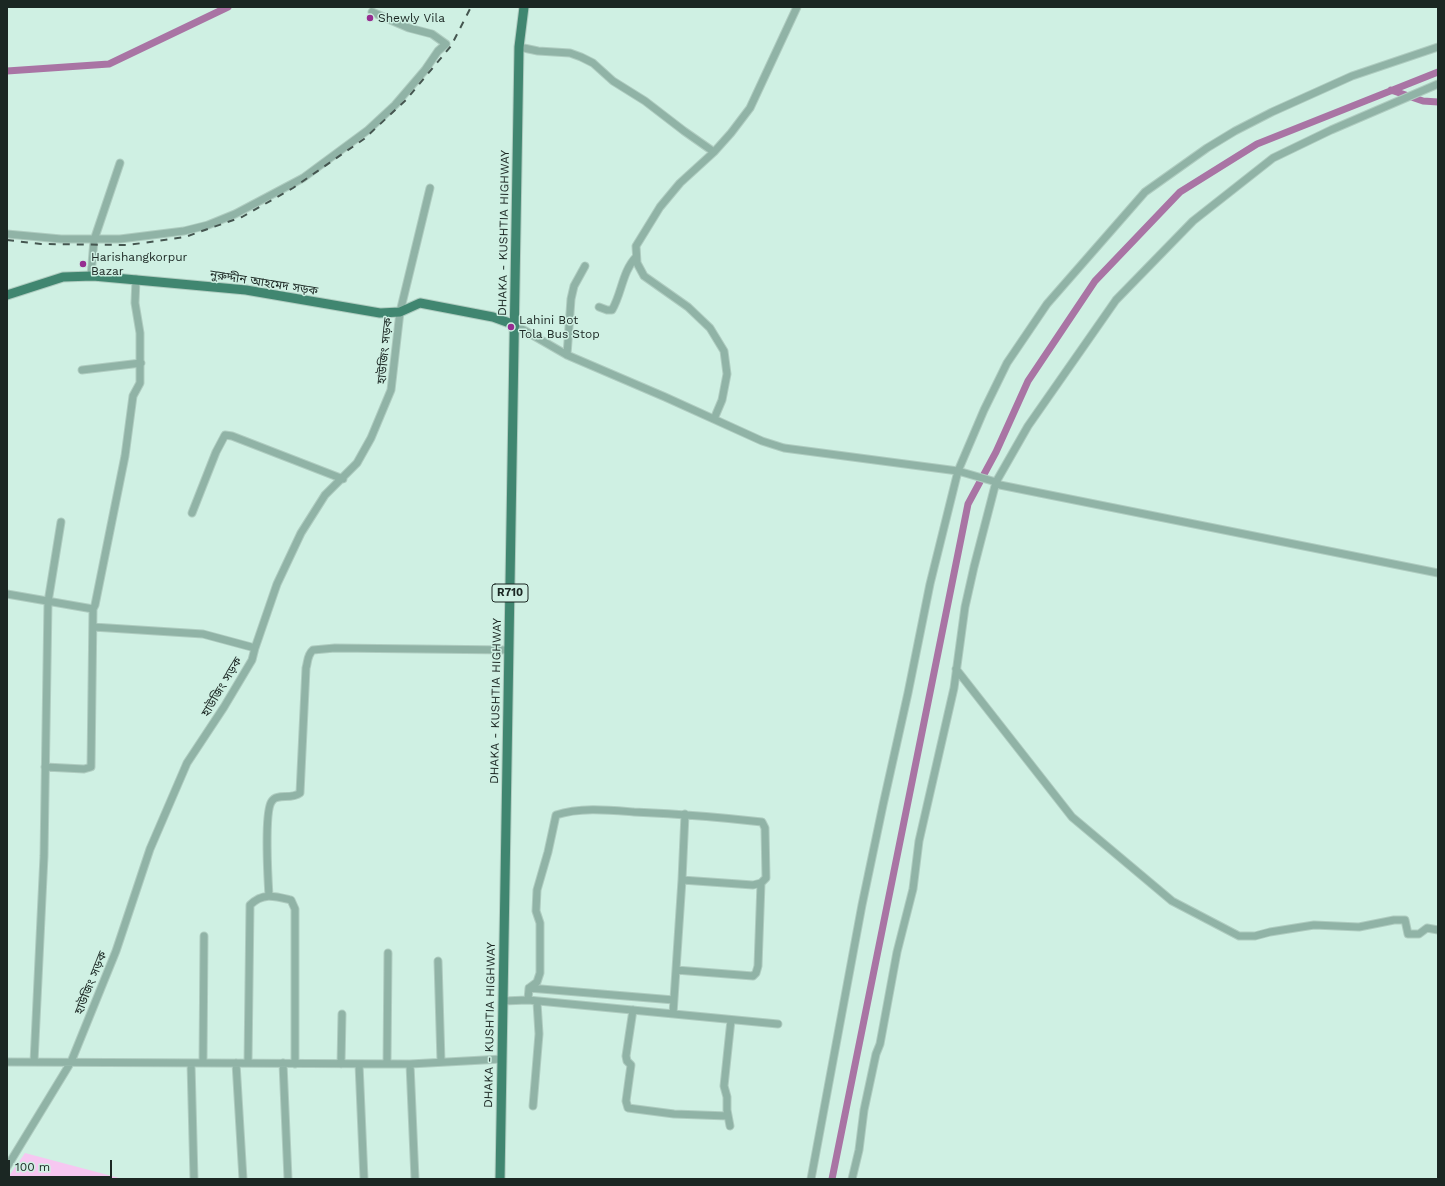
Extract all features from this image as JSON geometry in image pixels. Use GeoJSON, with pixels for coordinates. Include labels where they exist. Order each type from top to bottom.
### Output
{"type":"FeatureCollection","features":[{"type":"Feature","properties":{"kind":"main road","name":"DHAKA - KUSHTIA HIGHWAY"},"geometry":{"type":"LineString","coordinates":[[500,1179],[519,47],[524,7]]}},
{"type":"Feature","properties":{"kind":"main road","name":"নুরুদ্দীন আহমেদ সড়ক"},"geometry":{"type":"LineString","coordinates":[[7,295],[62,276],[91,276],[246,290],[380,313],[400,312],[420,303],[493,317],[515,325]]}},
{"type":"Feature","properties":{"kind":"street"},"geometry":{"type":"LineString","coordinates":[[714,419],[722,400],[727,374],[724,351],[710,328],[688,307],[644,276],[637,263],[636,246],[660,207],[680,183],[714,152],[750,108],[797,7]]}},
{"type":"Feature","properties":{"kind":"street"},"geometry":{"type":"LineString","coordinates":[[7,234],[45,238],[94,240],[120,239],[184,231],[208,225],[248,209],[294,183],[368,130],[395,105],[425,70],[438,51],[446,44],[432,34],[409,28],[372,12]]}},
{"type":"Feature","properties":{"kind":"street"},"geometry":{"type":"LineString","coordinates":[[519,47],[538,51],[570,53],[581,57],[593,64],[613,81],[645,101],[714,152]]}},
{"type":"Feature","properties":{"kind":"street"},"geometry":{"type":"LineString","coordinates":[[811,1179],[862,905],[930,584],[958,471],[984,410],[1007,363],[1042,310],[1145,192],[1206,148],[1272,112],[1352,76],[1438,47]]}},
{"type":"Feature","properties":{"kind":"street"},"geometry":{"type":"LineString","coordinates":[[852,1179],[859,1150],[864,1110],[876,1054],[880,1044],[897,952],[913,889],[919,841],[954,688],[965,607],[996,482],[1028,426],[1116,300],[1193,221],[1273,158],[1331,130],[1438,84]]}},
{"type":"Feature","properties":{"kind":"street"},"geometry":{"type":"LineString","coordinates":[[91,276],[94,240],[120,163]]}},
{"type":"Feature","properties":{"kind":"street","name":"হাউজিং সড়ক"},"geometry":{"type":"LineString","coordinates":[[7,1167],[71,1062],[116,951],[150,849],[186,763],[224,707],[252,660],[277,584],[301,533],[325,495],[343,479],[357,463],[371,438],[391,390],[400,312],[430,188]]}},
{"type":"Feature","properties":{"kind":"street"},"geometry":{"type":"LineString","coordinates":[[599,307],[612,310],[617,302],[622,282],[636,257]]}},
{"type":"Feature","properties":{"kind":"street"},"geometry":{"type":"LineString","coordinates":[[567,355],[571,299],[574,286],[586,266]]}},
{"type":"Feature","properties":{"kind":"street"},"geometry":{"type":"LineString","coordinates":[[45,767],[84,769],[91,767],[92,609],[95,604],[125,456],[133,396],[140,383],[140,333],[136,303],[136,279]]}},
{"type":"Feature","properties":{"kind":"street"},"geometry":{"type":"LineString","coordinates":[[515,325],[567,355],[762,441],[784,448],[958,471],[996,482],[1000,485],[1438,573]]}},
{"type":"Feature","properties":{"kind":"street"},"geometry":{"type":"LineString","coordinates":[[82,370],[141,363]]}},
{"type":"Feature","properties":{"kind":"street"},"geometry":{"type":"LineString","coordinates":[[192,513],[216,452],[225,434],[343,479]]}},
{"type":"Feature","properties":{"kind":"street"},"geometry":{"type":"LineString","coordinates":[[34,1062],[44,856],[48,602],[61,522]]}},
{"type":"Feature","properties":{"kind":"street"},"geometry":{"type":"LineString","coordinates":[[7,594],[92,609]]}},
{"type":"Feature","properties":{"kind":"street"},"geometry":{"type":"LineString","coordinates":[[93,627],[203,634],[255,648]]}},
{"type":"Feature","properties":{"kind":"street"},"geometry":{"type":"LineString","coordinates":[[269,896],[267,848],[268,807],[272,800],[276,797],[293,797],[300,793],[306,668],[308,655],[310,652],[313,650],[335,648],[509,650]]}},
{"type":"Feature","properties":{"kind":"street"},"geometry":{"type":"LineString","coordinates":[[956,669],[1072,818],[1172,901],[1192,912],[1239,936],[1255,936],[1314,925],[1359,928],[1394,920],[1405,920],[1408,934],[1419,934],[1427,928],[1438,930]]}},
{"type":"Feature","properties":{"kind":"street"},"geometry":{"type":"LineString","coordinates":[[528,1000],[529,988],[537,982],[540,973],[540,923],[536,911],[537,890],[548,852],[556,815],[567,812],[612,811],[685,814],[762,822],[765,828],[766,878],[761,883],[753,885],[682,880]]}},
{"type":"Feature","properties":{"kind":"street"},"geometry":{"type":"LineString","coordinates":[[673,1014],[685,814]]}},
{"type":"Feature","properties":{"kind":"street"},"geometry":{"type":"LineString","coordinates":[[676,970],[753,976],[756,973],[758,966],[761,883]]}},
{"type":"Feature","properties":{"kind":"street"},"geometry":{"type":"LineString","coordinates":[[248,1063],[250,906],[257,899],[269,896],[291,900],[295,909],[295,1064]]}},
{"type":"Feature","properties":{"kind":"street"},"geometry":{"type":"LineString","coordinates":[[203,1063],[204,936]]}},
{"type":"Feature","properties":{"kind":"street"},"geometry":{"type":"LineString","coordinates":[[387,1064],[388,953]]}},
{"type":"Feature","properties":{"kind":"street"},"geometry":{"type":"LineString","coordinates":[[438,961],[441,1062]]}},
{"type":"Feature","properties":{"kind":"street"},"geometry":{"type":"LineString","coordinates":[[529,988],[674,1000]]}},
{"type":"Feature","properties":{"kind":"street"},"geometry":{"type":"LineString","coordinates":[[503,1000],[528,1000],[778,1024]]}},
{"type":"Feature","properties":{"kind":"street"},"geometry":{"type":"LineString","coordinates":[[533,1106],[539,1034],[537,1002]]}},
{"type":"Feature","properties":{"kind":"street"},"geometry":{"type":"LineString","coordinates":[[633,1010],[626,1056],[627,1061],[632,1065],[626,1101],[628,1108],[674,1114],[728,1116]]}},
{"type":"Feature","properties":{"kind":"street"},"geometry":{"type":"LineString","coordinates":[[342,1014],[342,1064]]}},
{"type":"Feature","properties":{"kind":"street"},"geometry":{"type":"LineString","coordinates":[[730,1126],[727,1097],[724,1086],[731,1020]]}},
{"type":"Feature","properties":{"kind":"street"},"geometry":{"type":"LineString","coordinates":[[7,1062],[410,1064],[502,1059]]}},
{"type":"Feature","properties":{"kind":"street"},"geometry":{"type":"LineString","coordinates":[[191,1063],[194,1179]]}},
{"type":"Feature","properties":{"kind":"street"},"geometry":{"type":"LineString","coordinates":[[236,1063],[243,1179]]}},
{"type":"Feature","properties":{"kind":"street"},"geometry":{"type":"LineString","coordinates":[[283,1063],[288,1179]]}},
{"type":"Feature","properties":{"kind":"street"},"geometry":{"type":"LineString","coordinates":[[359,1064],[364,1179]]}},
{"type":"Feature","properties":{"kind":"street"},"geometry":{"type":"LineString","coordinates":[[410,1064],[415,1179]]}},
{"type":"Feature","properties":{"kind":"shaded area"},"geometry":{"type":"Polygon","coordinates":[[[25,1153],[123,1179],[7,1179],[25,1153]]]}},
{"type":"Feature","properties":{"kind":"waterway"},"geometry":{"type":"LineString","coordinates":[[7,71],[109,64],[228,7]]}},
{"type":"Feature","properties":{"kind":"waterway"},"geometry":{"type":"LineString","coordinates":[[832,1179],[968,504],[996,452],[1028,381],[1095,281],[1180,192],[1257,144],[1438,72]]}},
{"type":"Feature","properties":{"kind":"waterway"},"geometry":{"type":"LineString","coordinates":[[1391,90],[1423,101],[1438,102]]}},
{"type":"Feature","properties":{"kind":"railway"},"geometry":{"type":"LineString","coordinates":[[7,240],[41,244],[128,245],[185,237],[242,217],[293,188],[364,139],[406,100],[451,46],[471,7]]}},
{"type":"Feature","properties":{"kind":"place","name":"Shewly Vila"},"geometry":{"type":"Point","coordinates":[370,18]}},
{"type":"Feature","properties":{"kind":"place","name":"Harishangkorpur Bazar"},"geometry":{"type":"Point","coordinates":[83,264]}},
{"type":"Feature","properties":{"kind":"place","name":"Lahini Bot Tola Bus Stop"},"geometry":{"type":"Point","coordinates":[511,327]}}]}
